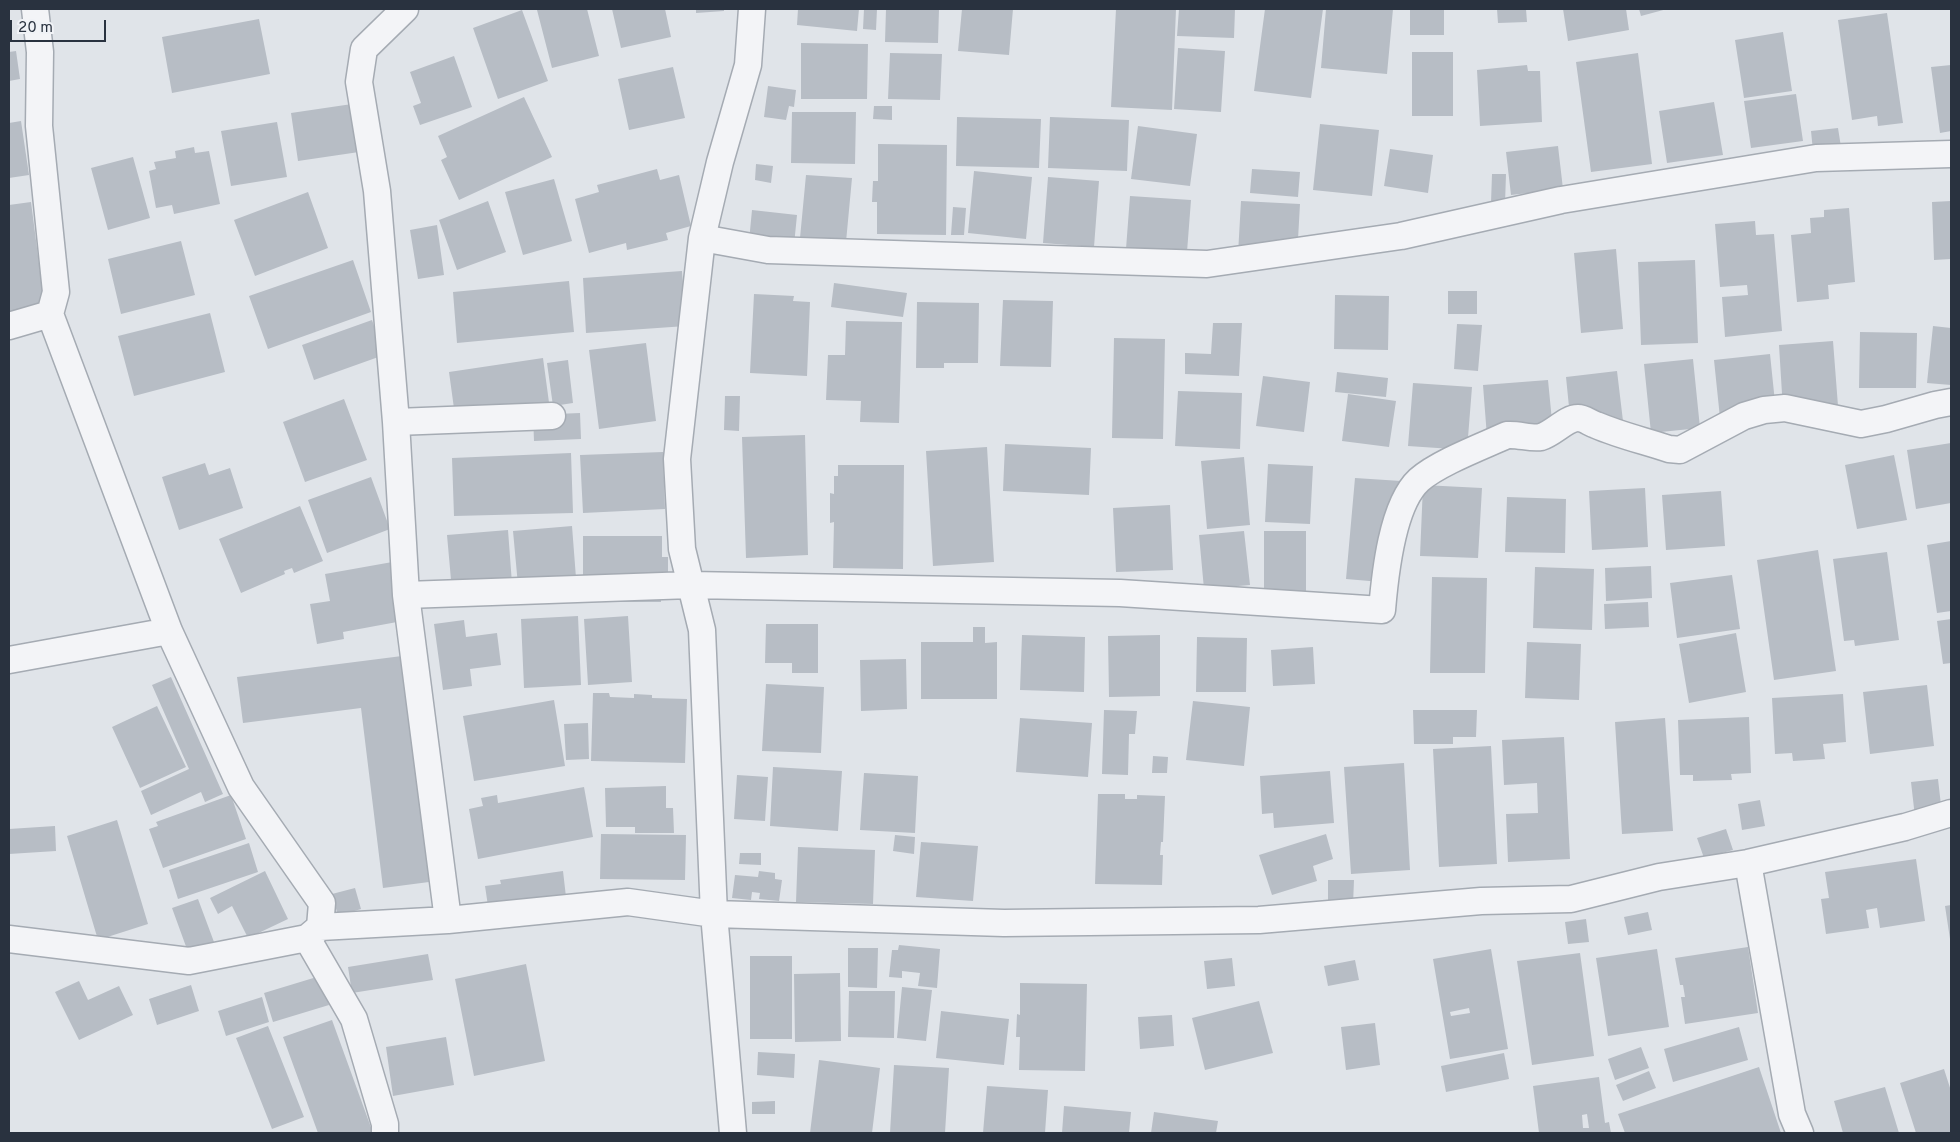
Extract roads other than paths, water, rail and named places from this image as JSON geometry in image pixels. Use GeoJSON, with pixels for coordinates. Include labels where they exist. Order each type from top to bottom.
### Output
{"type":"FeatureCollection","features":[{"type":"Feature","properties":{"kind":"street"},"geometry":{"type":"LineString","coordinates":[[35,9],[40,52],[39,126],[56,292],[50,314],[169,631],[241,788],[322,903],[314,932],[354,1019],[385,1124],[385,1133]]}},
{"type":"Feature","properties":{"kind":"street"},"geometry":{"type":"LineString","coordinates":[[405,9],[364,49],[359,82],[378,191],[396,422],[406,595],[448,920]]}},
{"type":"Feature","properties":{"kind":"street"},"geometry":{"type":"LineString","coordinates":[[733,1133],[714,914],[702,630],[682,549],[677,459],[702,238],[720,162],[748,65],[752,9]]}},
{"type":"Feature","properties":{"kind":"street"},"geometry":{"type":"LineString","coordinates":[[702,238],[768,250],[1207,264],[1401,236],[1560,200],[1816,158],[1951,154]]}},
{"type":"Feature","properties":{"kind":"street"},"geometry":{"type":"LineString","coordinates":[[9,326],[50,314]]}},
{"type":"Feature","properties":{"kind":"street"},"geometry":{"type":"LineString","coordinates":[[406,595],[691,585],[1120,594],[1382,610],[1392,538],[1408,492],[1420,479],[1442,466],[1507,434],[1518,434],[1532,438],[1542,436],[1561,427],[1570,419],[1580,417],[1594,425],[1669,449],[1680,450],[1744,416],[1764,410],[1785,408],[1860,424],[1951,402]]}},
{"type":"Feature","properties":{"kind":"street"},"geometry":{"type":"LineString","coordinates":[[396,422],[552,416]]}},
{"type":"Feature","properties":{"kind":"street"},"geometry":{"type":"LineString","coordinates":[[9,660],[169,631]]}},
{"type":"Feature","properties":{"kind":"street"},"geometry":{"type":"LineString","coordinates":[[9,940],[189,961],[314,932],[628,902],[714,914],[1004,922],[1259,920],[1481,901],[1571,899],[1659,877],[1748,862],[1905,827],[1951,813]]}},
{"type":"Feature","properties":{"kind":"street"},"geometry":{"type":"LineString","coordinates":[[1748,862],[1792,1114],[1800,1133]]}}]}
